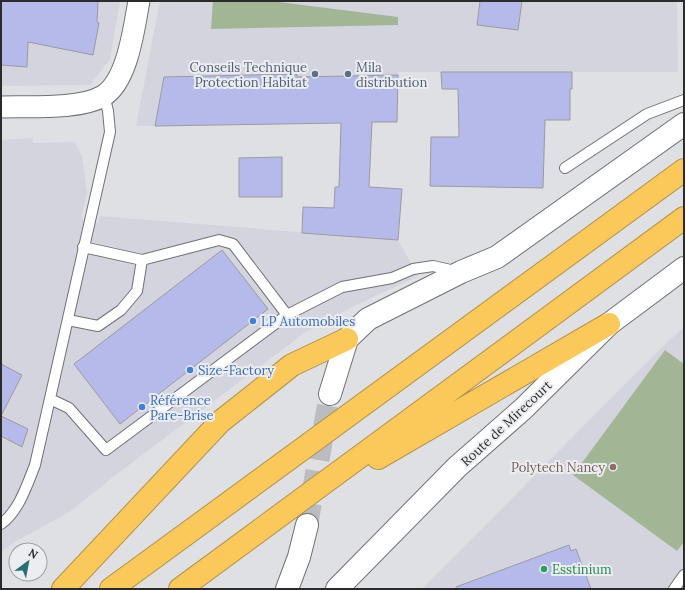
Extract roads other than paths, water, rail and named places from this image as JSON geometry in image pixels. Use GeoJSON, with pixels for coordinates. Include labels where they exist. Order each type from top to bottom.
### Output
{"type":"FeatureCollection","features":[{"type":"Feature","properties":{"kind":"highway"},"geometry":{"type":"LineString","coordinates":[[111,589],[684,170]]}},
{"type":"Feature","properties":{"kind":"highway"},"geometry":{"type":"LineString","coordinates":[[180,589],[684,218]]}},
{"type":"Feature","properties":{"kind":"highway"},"geometry":{"type":"LineString","coordinates":[[282,514],[609,324]]}},
{"type":"Feature","properties":{"kind":"highway"},"geometry":{"type":"LineString","coordinates":[[63,589],[220,422],[292,365],[347,339]]}},
{"type":"Feature","properties":{"kind":"main road"},"geometry":{"type":"LineString","coordinates":[[330,394],[347,339],[368,319],[461,272],[497,257],[679,128],[684,107]]}},
{"type":"Feature","properties":{"kind":"main road","name":"Route de Mirecourt"},"geometry":{"type":"LineString","coordinates":[[337,589],[457,467],[523,409],[609,324],[684,268]]}},
{"type":"Feature","properties":{"kind":"main road"},"geometry":{"type":"LineString","coordinates":[[287,589],[299,557],[306,525]]}},
{"type":"Feature","properties":{"kind":"street"},"geometry":{"type":"LineString","coordinates":[[1,107],[75,104],[92,101],[104,95],[119,76],[128,54],[139,1]]}},
{"type":"Feature","properties":{"kind":"lane"},"geometry":{"type":"LineString","coordinates":[[1,524],[13,511],[22,497],[35,465],[110,132],[108,111],[104,95]]}},
{"type":"Feature","properties":{"kind":"lane"},"geometry":{"type":"LineString","coordinates":[[565,168],[647,114],[684,100]]}},
{"type":"Feature","properties":{"kind":"lane"},"geometry":{"type":"LineString","coordinates":[[83,248],[142,260],[220,240],[232,244],[287,315]]}},
{"type":"Feature","properties":{"kind":"lane"},"geometry":{"type":"LineString","coordinates":[[68,320],[98,326],[121,310],[137,290],[142,260]]}},
{"type":"Feature","properties":{"kind":"lane"},"geometry":{"type":"LineString","coordinates":[[50,399],[69,408],[106,450],[287,315],[342,287],[392,278],[413,269],[433,266],[461,272]]}},
{"type":"Feature","properties":{"kind":"lane"},"geometry":{"type":"LineString","coordinates":[[674,589],[684,575]]}},
{"type":"Feature","properties":{"kind":"tunnel"},"geometry":{"type":"LineString","coordinates":[[307,525],[330,394]]}},
{"type":"Feature","properties":{"kind":"place","name":"Conseils Technique Protection Habitat"},"geometry":{"type":"Point","coordinates":[315,74]}},
{"type":"Feature","properties":{"kind":"place","name":"Mila distribution"},"geometry":{"type":"Point","coordinates":[348,74]}},
{"type":"Feature","properties":{"kind":"place","name":"LP Automobiles"},"geometry":{"type":"Point","coordinates":[253,321]}},
{"type":"Feature","properties":{"kind":"place","name":"Size-Factory"},"geometry":{"type":"Point","coordinates":[190,370]}},
{"type":"Feature","properties":{"kind":"place","name":"Référence Pare-Brise"},"geometry":{"type":"Point","coordinates":[142,407]}},
{"type":"Feature","properties":{"kind":"place","name":"Polytech Nancy"},"geometry":{"type":"Point","coordinates":[613,467]}},
{"type":"Feature","properties":{"kind":"place","name":"Esstinium"},"geometry":{"type":"Point","coordinates":[544,569]}}]}
